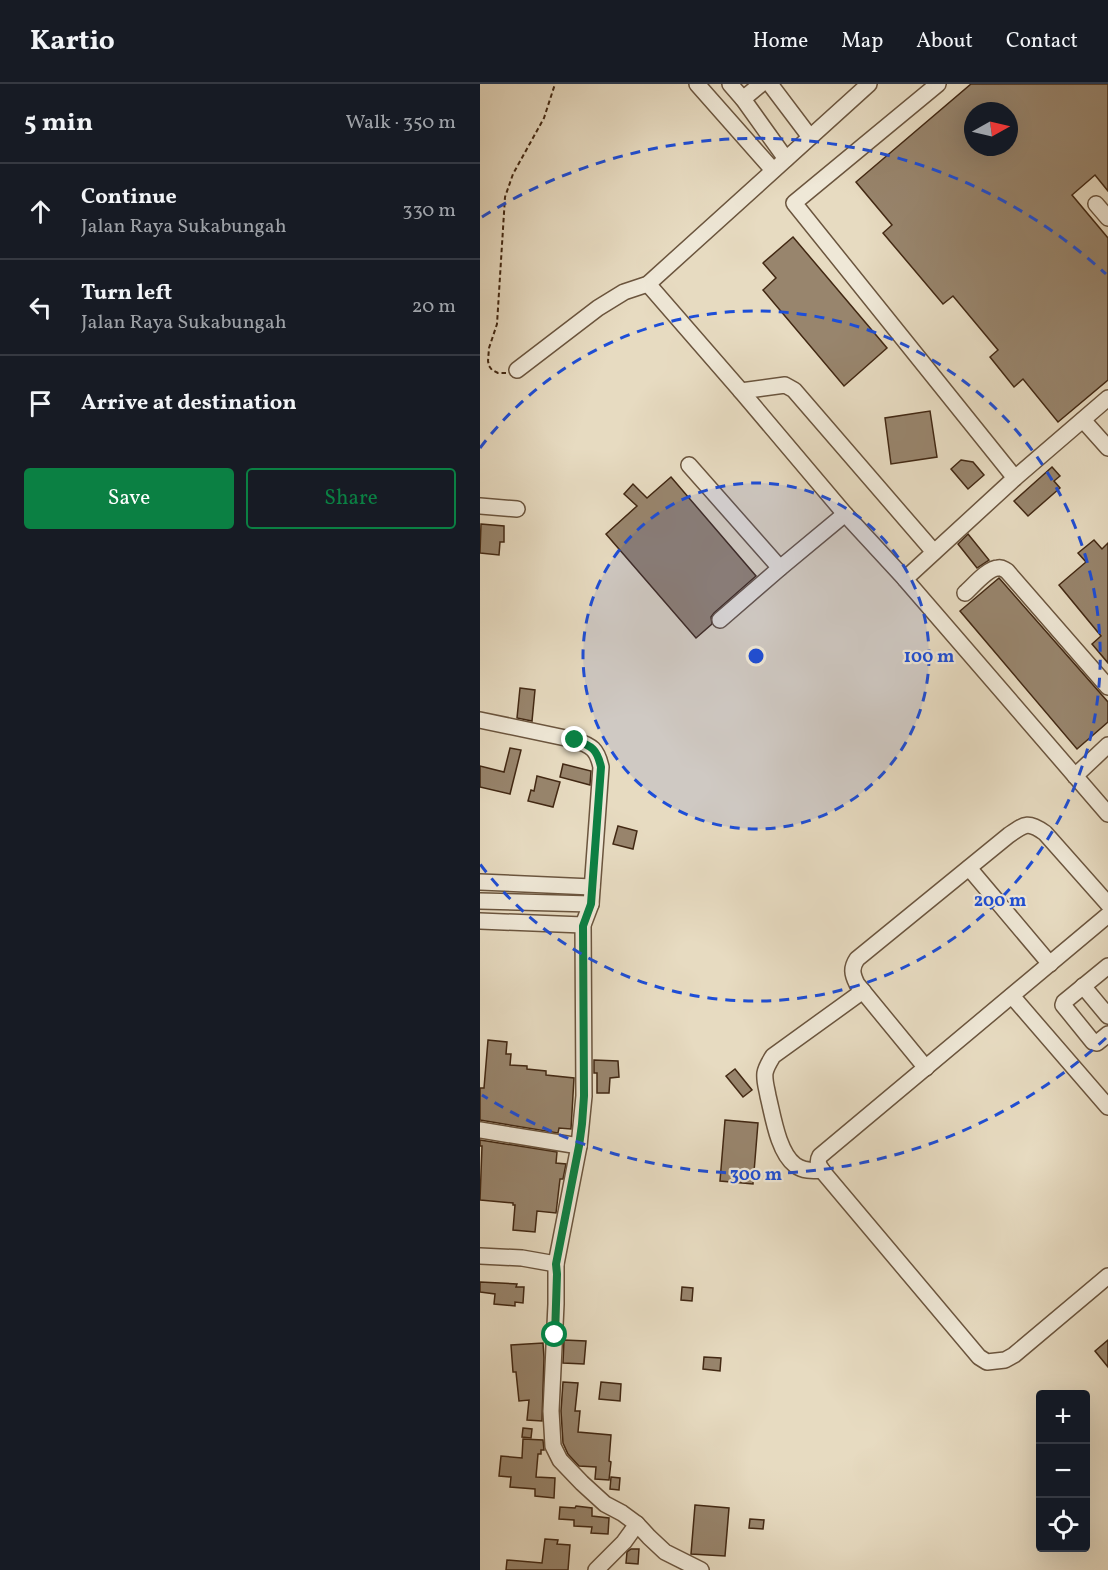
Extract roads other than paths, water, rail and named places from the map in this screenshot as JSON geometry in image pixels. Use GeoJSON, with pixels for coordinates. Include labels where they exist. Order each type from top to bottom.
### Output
{"type":"FeatureCollection","features":[{"type":"Feature","properties":{"kind":"street"},"geometry":{"type":"LineString","coordinates":[[697,84],[773,170]]}},
{"type":"Feature","properties":{"kind":"street"},"geometry":{"type":"LineString","coordinates":[[730,84],[786,159]]}},
{"type":"Feature","properties":{"kind":"street"},"geometry":{"type":"LineString","coordinates":[[743,99],[760,84]]}},
{"type":"Feature","properties":{"kind":"street"},"geometry":{"type":"LineString","coordinates":[[770,84],[810,137]]}},
{"type":"Feature","properties":{"kind":"street"},"geometry":{"type":"LineString","coordinates":[[518,370],[598,308],[624,292],[648,284],[869,84]]}},
{"type":"Feature","properties":{"kind":"street"},"geometry":{"type":"LineString","coordinates":[[938,84],[794,203],[1015,478]]}},
{"type":"Feature","properties":{"kind":"street"},"geometry":{"type":"LineString","coordinates":[[1096,204],[1108,218]]}},
{"type":"Feature","properties":{"kind":"street"},"geometry":{"type":"LineString","coordinates":[[648,284],[845,514],[905,579],[1108,814]]}},
{"type":"Feature","properties":{"kind":"street"},"geometry":{"type":"LineString","coordinates":[[741,391],[785,385],[794,390],[934,552]]}},
{"type":"Feature","properties":{"kind":"street"},"geometry":{"type":"LineString","coordinates":[[905,579],[1015,478],[1108,398]]}},
{"type":"Feature","properties":{"kind":"street"},"geometry":{"type":"LineString","coordinates":[[1083,420],[1108,448]]}},
{"type":"Feature","properties":{"kind":"street"},"geometry":{"type":"LineString","coordinates":[[689,465],[780,568]]}},
{"type":"Feature","properties":{"kind":"street"},"geometry":{"type":"LineString","coordinates":[[480,506],[516,509]]}},
{"type":"Feature","properties":{"kind":"street"},"geometry":{"type":"LineString","coordinates":[[720,621],[845,514]]}},
{"type":"Feature","properties":{"kind":"street"},"geometry":{"type":"LineString","coordinates":[[965,592],[997,567],[1007,571],[1108,687]]}},
{"type":"Feature","properties":{"kind":"street"},"geometry":{"type":"LineString","coordinates":[[480,720],[589,745],[598,754],[601,767],[591,904],[583,926],[584,1096],[579,1146],[556,1264],[556,1325],[551,1411],[553,1446],[561,1460],[605,1504],[637,1524],[665,1552],[701,1570]]}},
{"type":"Feature","properties":{"kind":"street"},"geometry":{"type":"LineString","coordinates":[[1075,776],[1108,746]]}},
{"type":"Feature","properties":{"kind":"street"},"geometry":{"type":"LineString","coordinates":[[926,1068],[853,976],[852,970],[857,959],[1022,826],[1035,825],[1045,832],[1108,904]]}},
{"type":"Feature","properties":{"kind":"street"},"geometry":{"type":"LineString","coordinates":[[969,868],[1050,964]]}},
{"type":"Feature","properties":{"kind":"street"},"geometry":{"type":"LineString","coordinates":[[480,882],[592,887]]}},
{"type":"Feature","properties":{"kind":"street"},"geometry":{"type":"LineString","coordinates":[[480,902],[591,904]]}},
{"type":"Feature","properties":{"kind":"street"},"geometry":{"type":"LineString","coordinates":[[1108,915],[818,1160],[822,1170],[979,1357],[987,1362],[1005,1360],[1014,1355],[1108,1276]]}},
{"type":"Feature","properties":{"kind":"street"},"geometry":{"type":"LineString","coordinates":[[480,921],[583,926]]}},
{"type":"Feature","properties":{"kind":"street"},"geometry":{"type":"LineString","coordinates":[[1106,970],[1083,986],[1064,1002],[1063,1006],[1093,1042],[1098,1042],[1108,1034]]}},
{"type":"Feature","properties":{"kind":"street"},"geometry":{"type":"LineString","coordinates":[[1083,986],[1108,1016]]}},
{"type":"Feature","properties":{"kind":"street"},"geometry":{"type":"LineString","coordinates":[[822,1170],[810,1171],[796,1165],[790,1159],[774,1124],[765,1073],[769,1062],[779,1051],[863,991]]}},
{"type":"Feature","properties":{"kind":"street"},"geometry":{"type":"LineString","coordinates":[[1012,996],[1108,1107]]}},
{"type":"Feature","properties":{"kind":"street"},"geometry":{"type":"LineString","coordinates":[[480,1130],[579,1146]]}},
{"type":"Feature","properties":{"kind":"street"},"geometry":{"type":"LineString","coordinates":[[480,1256],[522,1258],[556,1264]]}},
{"type":"Feature","properties":{"kind":"street"},"geometry":{"type":"LineString","coordinates":[[605,1561],[637,1524]]}}]}
